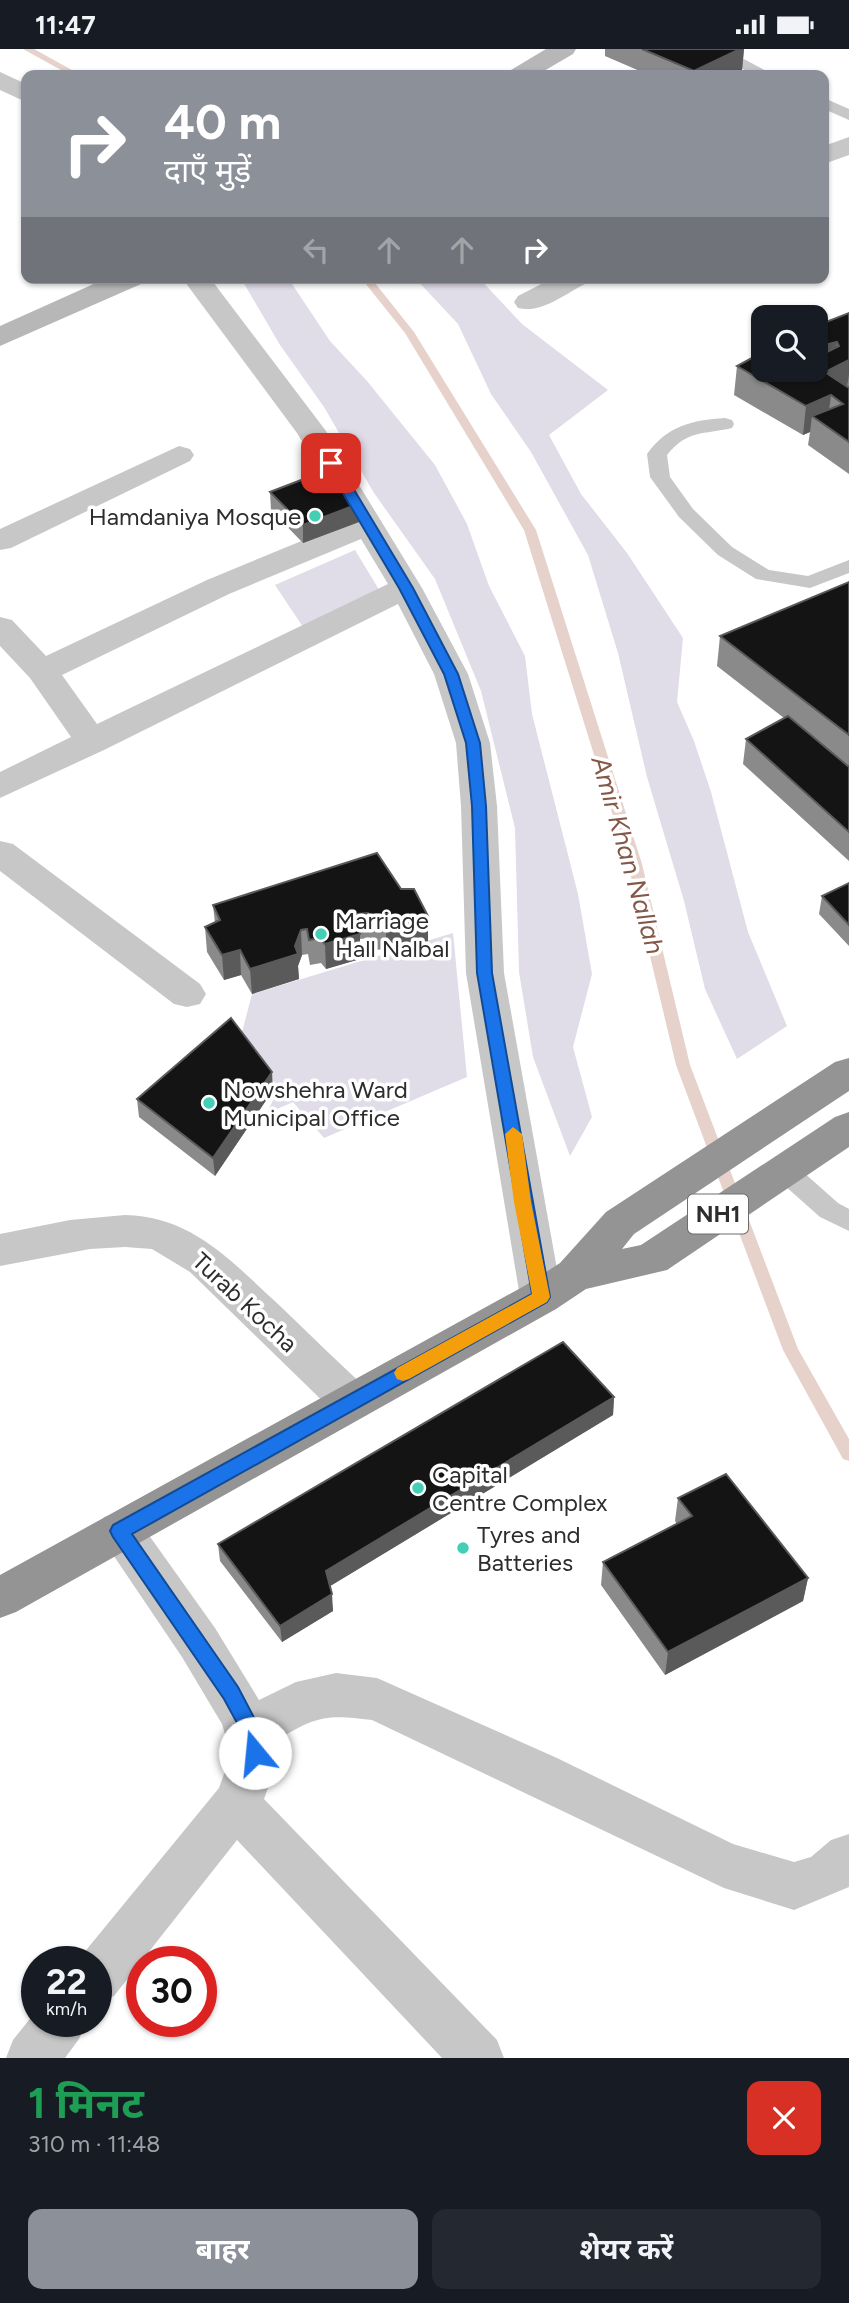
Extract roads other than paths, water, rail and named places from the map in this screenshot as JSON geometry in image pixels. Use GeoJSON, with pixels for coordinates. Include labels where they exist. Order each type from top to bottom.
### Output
{"type":"FeatureCollection","features":[{"type":"Feature","properties":{"kind":"highway","name":"NH1"},"geometry":{"type":"LineString","coordinates":[[558,1286],[621,1223],[849,1072]]}},
{"type":"Feature","properties":{"kind":"highway","name":"NH1"},"geometry":{"type":"LineString","coordinates":[[0,1598],[558,1286],[652,1259],[849,1127]]}},
{"type":"Feature","properties":{"kind":"street"},"geometry":{"type":"LineString","coordinates":[[528,70],[564,49]]}},
{"type":"Feature","properties":{"kind":"street"},"geometry":{"type":"LineString","coordinates":[[0,80],[21,91]]}},
{"type":"Feature","properties":{"kind":"street"},"geometry":{"type":"LineString","coordinates":[[829,154],[849,145]]}},
{"type":"Feature","properties":{"kind":"street"},"geometry":{"type":"LineString","coordinates":[[0,337],[118,284]]}},
{"type":"Feature","properties":{"kind":"street"},"geometry":{"type":"LineString","coordinates":[[201,284],[311,431],[406,588],[451,674],[473,743],[479,806],[485,973],[558,1286]]}},
{"type":"Feature","properties":{"kind":"street"},"geometry":{"type":"LineString","coordinates":[[528,302],[563,284]]}},
{"type":"Feature","properties":{"kind":"street"},"geometry":{"type":"LineString","coordinates":[[0,541],[179,455]]}},
{"type":"Feature","properties":{"kind":"street"},"geometry":{"type":"LineString","coordinates":[[42,671],[218,587],[368,525]]}},
{"type":"Feature","properties":{"kind":"street"},"geometry":{"type":"LineString","coordinates":[[0,786],[333,621],[406,588]]}},
{"type":"Feature","properties":{"kind":"street"},"geometry":{"type":"LineString","coordinates":[[0,627],[42,671],[92,742]]}},
{"type":"Feature","properties":{"kind":"street"},"geometry":{"type":"LineString","coordinates":[[0,853],[187,994]]}},
{"type":"Feature","properties":{"kind":"street","name":"Turab Kocha"},"geometry":{"type":"LineString","coordinates":[[0,1250],[102,1234],[143,1231],[178,1243],[205,1261],[352,1402]]}},
{"type":"Feature","properties":{"kind":"street"},"geometry":{"type":"LineString","coordinates":[[112,1958],[236,1804],[250,1776],[255,1753],[251,1731],[231,1693],[120,1531]]}},
{"type":"Feature","properties":{"kind":"street"},"geometry":{"type":"LineString","coordinates":[[251,1731],[296,1703],[336,1694],[377,1699],[540,1774],[724,1865],[794,1886],[826,1875],[849,1857]]}},
{"type":"Feature","properties":{"kind":"street"},"geometry":{"type":"LineString","coordinates":[[236,1804],[478,2058]]}},
{"type":"Feature","properties":{"kind":"street"},"geometry":{"type":"LineString","coordinates":[[32,2058],[48,2037]]}},
{"type":"Feature","properties":{"kind":"lane"},"geometry":{"type":"LineString","coordinates":[[713,49],[756,70]]}},
{"type":"Feature","properties":{"kind":"lane"},"geometry":{"type":"LineString","coordinates":[[829,105],[849,115]]}},
{"type":"Feature","properties":{"kind":"lane"},"geometry":{"type":"LineString","coordinates":[[725,424],[698,425],[670,437],[657,454],[660,477],[686,513],[725,551],[762,575],[810,582],[849,566]]}},
{"type":"Feature","properties":{"kind":"lane"},"geometry":{"type":"LineString","coordinates":[[784,1170],[829,1210],[849,1221]]}},
{"type":"Feature","properties":{"kind":"waterway","name":"Amir Khan Nallah"},"geometry":{"type":"LineString","coordinates":[[27,49],[67,70]]}},
{"type":"Feature","properties":{"kind":"waterway","name":"Amir Khan Nallah"},"geometry":{"type":"LineString","coordinates":[[371,284],[409,332],[530,530],[635,864],[683,1065],[791,1350],[849,1454]]}},
{"type":"Feature","properties":{"kind":"place","name":"Hamdaniya Mosque"},"geometry":{"type":"Point","coordinates":[315,516]}},
{"type":"Feature","properties":{"kind":"place","name":"Marriage Hall Nalbal"},"geometry":{"type":"Point","coordinates":[321,934]}},
{"type":"Feature","properties":{"kind":"place","name":"Nowshehra Ward Municipal Office"},"geometry":{"type":"Point","coordinates":[209,1103]}},
{"type":"Feature","properties":{"kind":"place","name":"Capital Centre Complex"},"geometry":{"type":"Point","coordinates":[418,1488]}},
{"type":"Feature","properties":{"kind":"place","name":"Tyres and Batteries"},"geometry":{"type":"Point","coordinates":[463,1548]}}]}
